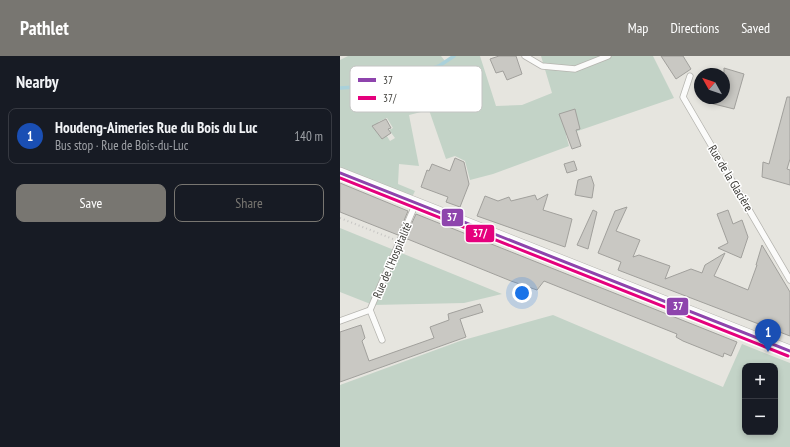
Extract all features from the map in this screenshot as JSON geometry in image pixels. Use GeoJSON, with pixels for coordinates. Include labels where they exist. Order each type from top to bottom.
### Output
{"type":"FeatureCollection","features":[{"type":"Feature","properties":{"kind":"street"},"geometry":{"type":"LineString","coordinates":[[340,172],[790,351]]}},
{"type":"Feature","properties":{"kind":"lane"},"geometry":{"type":"LineString","coordinates":[[525,56],[542,66],[575,69],[608,56]]}},
{"type":"Feature","properties":{"kind":"lane","name":"Rue de la Glacière"},"geometry":{"type":"LineString","coordinates":[[690,76],[683,97],[790,280]]}},
{"type":"Feature","properties":{"kind":"lane","name":"Rue de l'Hospitalité"},"geometry":{"type":"LineString","coordinates":[[340,321],[370,310],[416,203]]}},
{"type":"Feature","properties":{"kind":"lane"},"geometry":{"type":"LineString","coordinates":[[370,310],[382,340]]}},
{"type":"Feature","properties":{"kind":"path"},"geometry":{"type":"LineString","coordinates":[[340,218],[400,242]]}},
{"type":"Feature","properties":{"kind":"green space"},"geometry":{"type":"Polygon","coordinates":[[[348,56],[441,56],[445,61],[454,56],[480,56],[496,106],[522,105],[552,93],[541,56],[653,56],[674,98],[566,135],[569,146],[493,174],[470,180],[465,161],[455,156],[446,159],[430,112],[482,112],[482,66],[350,66],[350,112],[421,112],[409,115],[419,166],[399,164],[398,184],[415,191],[410,201],[340,173],[340,60],[348,56]],[[387,118],[378,122],[390,141],[395,138],[389,130],[393,128],[387,118]]]}},
{"type":"Feature","properties":{"kind":"green space"},"geometry":{"type":"Polygon","coordinates":[[[340,228],[502,294],[464,303],[373,305],[340,292],[340,228]]]}},
{"type":"Feature","properties":{"kind":"green space"},"geometry":{"type":"Polygon","coordinates":[[[553,315],[723,387],[742,344],[790,363],[790,447],[340,447],[340,385],[460,341],[553,315]]]}},
{"type":"Feature","properties":{"kind":"building"},"geometry":{"type":"Polygon","coordinates":[[[499,56],[516,56],[522,74],[507,80],[503,71],[496,73],[490,59],[499,56]]]}},
{"type":"Feature","properties":{"kind":"building"},"geometry":{"type":"Polygon","coordinates":[[[661,56],[683,56],[691,69],[676,79],[661,56]]]}},
{"type":"Feature","properties":{"kind":"building"},"geometry":{"type":"Polygon","coordinates":[[[730,70],[744,74],[734,109],[714,104],[730,104],[730,70]]]}},
{"type":"Feature","properties":{"kind":"building"},"geometry":{"type":"Polygon","coordinates":[[[787,97],[790,97],[790,159],[787,169],[790,170],[790,185],[762,177],[763,162],[769,164],[787,97]]]}},
{"type":"Feature","properties":{"kind":"building"},"geometry":{"type":"Polygon","coordinates":[[[575,109],[580,129],[576,130],[581,146],[572,149],[559,114],[575,109]]]}},
{"type":"Feature","properties":{"kind":"building"},"geometry":{"type":"Polygon","coordinates":[[[386,119],[391,128],[388,129],[391,133],[382,139],[372,126],[386,119]]]}},
{"type":"Feature","properties":{"kind":"building"},"geometry":{"type":"Polygon","coordinates":[[[455,158],[464,162],[469,184],[460,207],[446,202],[448,197],[421,187],[427,170],[429,171],[432,164],[450,171],[455,158]]]}},
{"type":"Feature","properties":{"kind":"building"},"geometry":{"type":"Polygon","coordinates":[[[574,161],[577,170],[567,173],[564,164],[574,161]]]}},
{"type":"Feature","properties":{"kind":"building"},"geometry":{"type":"Polygon","coordinates":[[[591,176],[594,185],[592,198],[575,195],[578,180],[591,176]]]}},
{"type":"Feature","properties":{"kind":"building"},"geometry":{"type":"Polygon","coordinates":[[[340,183],[408,211],[398,235],[340,212],[340,183]]]}},
{"type":"Feature","properties":{"kind":"building"},"geometry":{"type":"Polygon","coordinates":[[[548,194],[543,210],[572,219],[565,247],[477,216],[485,196],[498,201],[509,197],[511,201],[535,195],[537,200],[548,194]]]}},
{"type":"Feature","properties":{"kind":"building"},"geometry":{"type":"Polygon","coordinates":[[[627,207],[616,231],[640,240],[633,257],[639,255],[670,266],[665,279],[691,269],[702,273],[705,265],[725,253],[714,276],[748,290],[762,245],[790,292],[790,336],[618,270],[621,262],[598,253],[615,211],[627,207]]]}},
{"type":"Feature","properties":{"kind":"building"},"geometry":{"type":"Polygon","coordinates":[[[593,210],[597,212],[588,249],[577,245],[593,210]]]}},
{"type":"Feature","properties":{"kind":"building"},"geometry":{"type":"Polygon","coordinates":[[[728,210],[733,224],[742,220],[748,237],[741,258],[718,248],[728,243],[717,214],[728,210]]]}},
{"type":"Feature","properties":{"kind":"building"},"geometry":{"type":"Polygon","coordinates":[[[416,214],[737,342],[731,356],[724,353],[723,357],[683,341],[676,337],[677,334],[544,281],[537,290],[511,281],[405,238],[416,214]]]}},
{"type":"Feature","properties":{"kind":"building"},"geometry":{"type":"Polygon","coordinates":[[[480,304],[483,312],[460,319],[466,337],[340,382],[340,332],[361,325],[365,338],[362,341],[369,361],[434,338],[430,327],[449,320],[448,314],[480,304]]]}},
{"type":"Feature","properties":{"kind":"waterway"},"geometry":{"type":"LineString","coordinates":[[439,66],[454,56]]}},
{"type":"Feature","properties":{"kind":"waterway"},"geometry":{"type":"LineString","coordinates":[[340,88],[350,87]]}},
{"type":"Feature","properties":{"kind":"transit line","name":"37"},"geometry":{"type":"LineString","coordinates":[[340,173],[790,351]]}},
{"type":"Feature","properties":{"kind":"transit line","name":"37/"},"geometry":{"type":"LineString","coordinates":[[340,178],[788,356]]}},
{"type":"Feature","properties":{"kind":"place","name":"Houdeng-Aimeries Rue du Bois du Luc"},"geometry":{"type":"Point","coordinates":[768,352]}}]}
